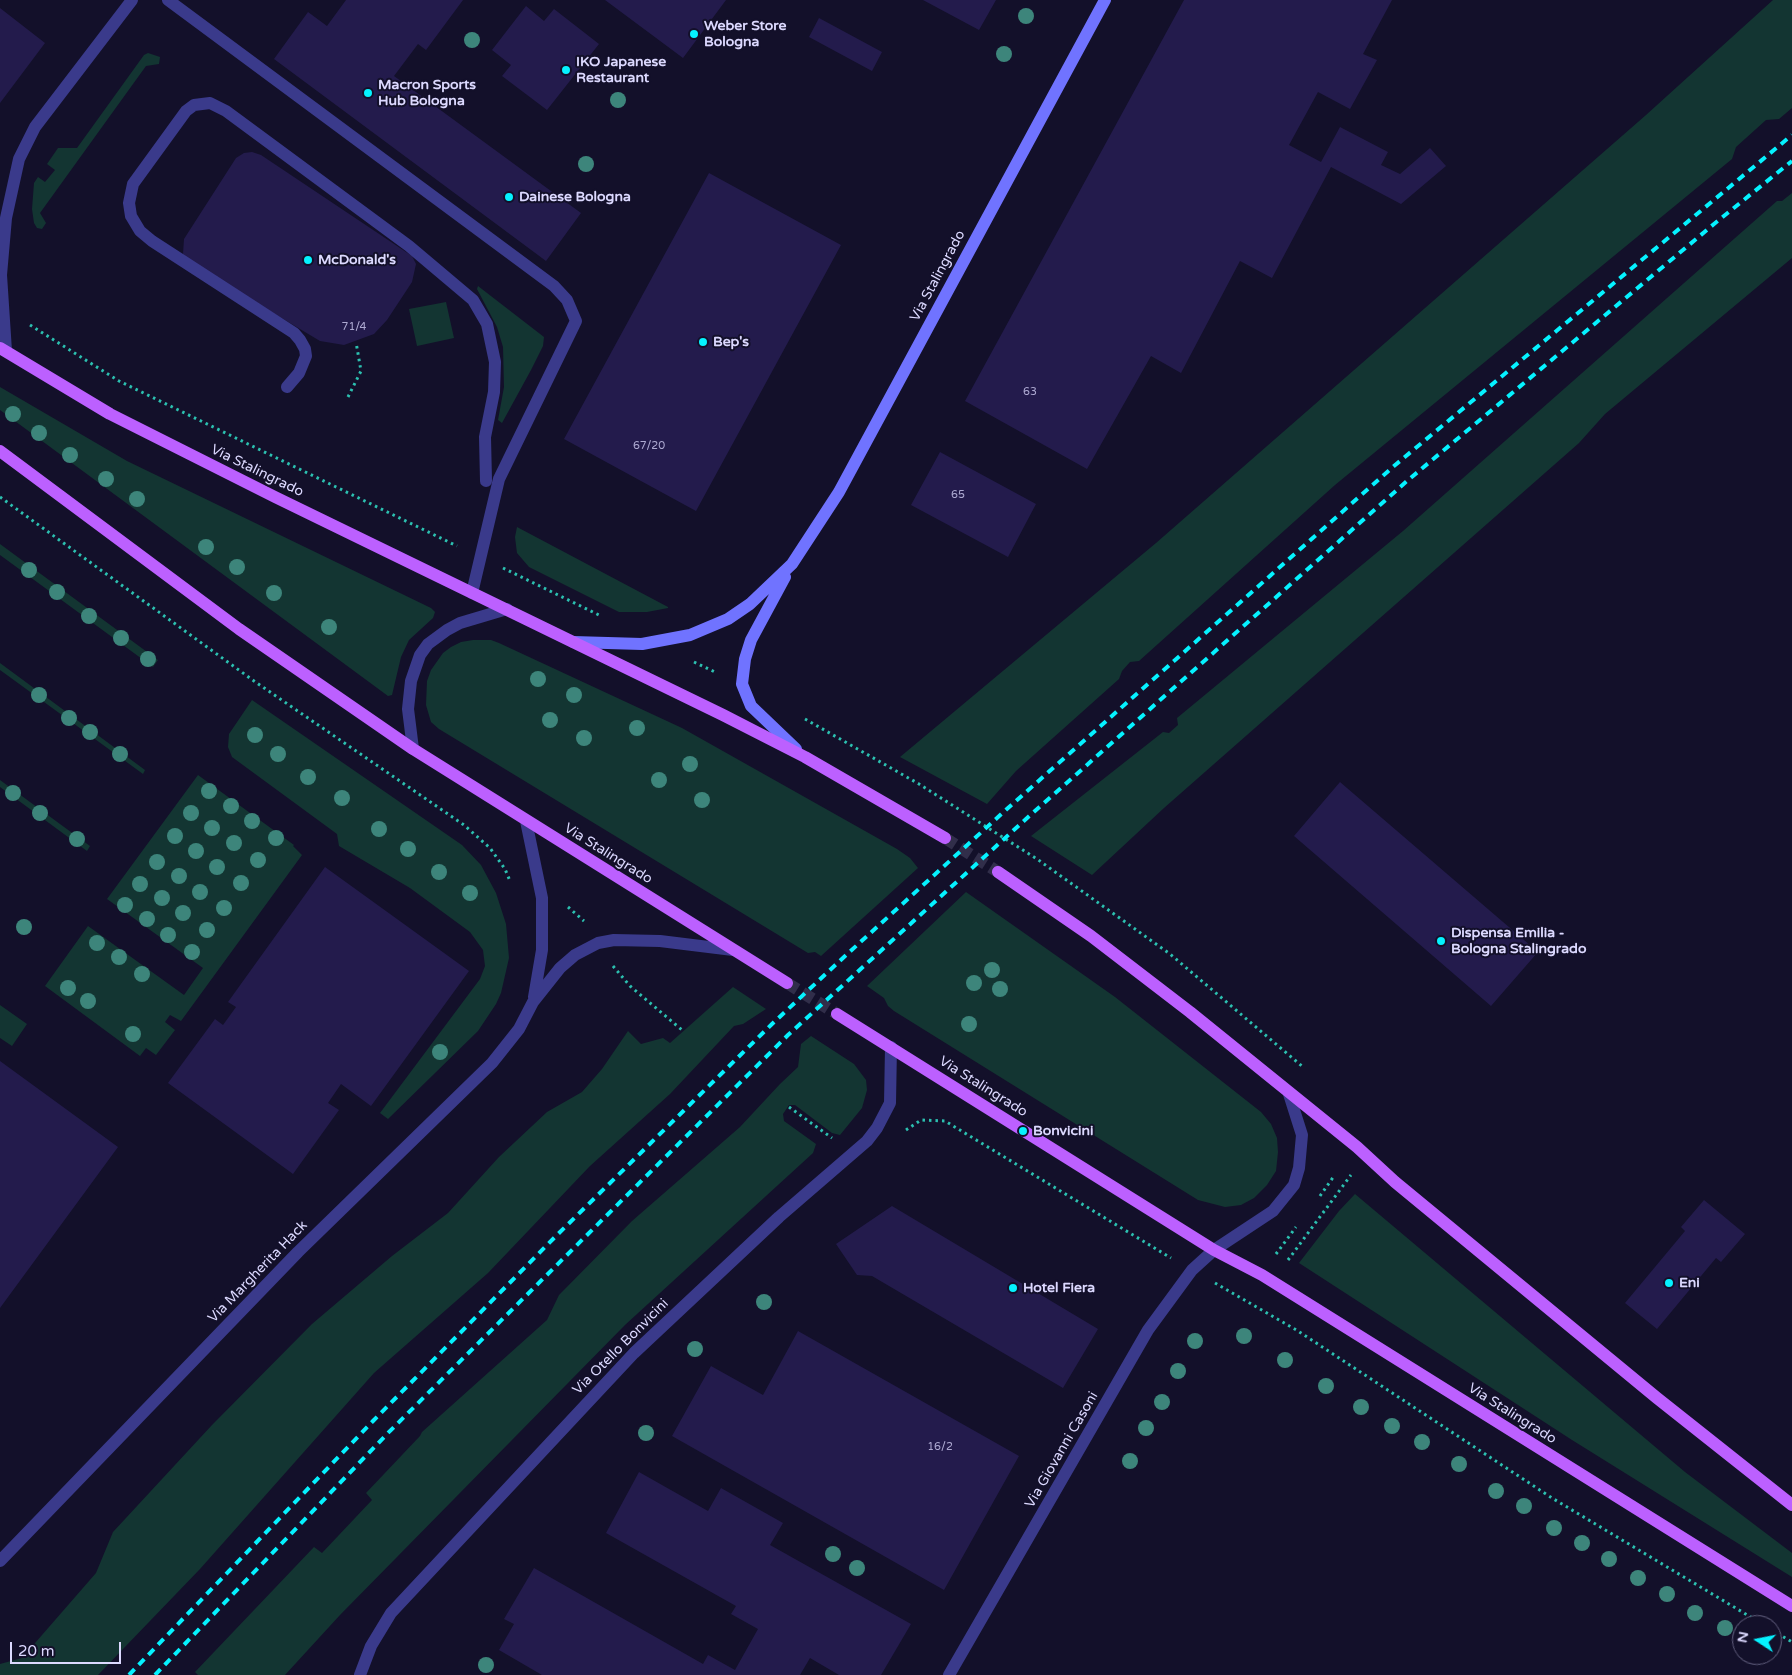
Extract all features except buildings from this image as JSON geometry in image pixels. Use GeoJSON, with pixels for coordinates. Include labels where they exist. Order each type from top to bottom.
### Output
{"type":"FeatureCollection","features":[{"type":"Feature","properties":{"kind":"main road","name":"Via Stalingrado"},"geometry":{"type":"LineString","coordinates":[[3,350],[110,414],[805,757],[945,838]]}},
{"type":"Feature","properties":{"kind":"main road","name":"Via Stalingrado"},"geometry":{"type":"LineString","coordinates":[[0,451],[239,629],[413,749],[787,983]]}},
{"type":"Feature","properties":{"kind":"main road"},"geometry":{"type":"LineString","coordinates":[[998,872],[1134,968],[1289,1094],[1357,1146],[1395,1182],[1792,1505]]}},
{"type":"Feature","properties":{"kind":"main road","name":"Via Stalingrado"},"geometry":{"type":"LineString","coordinates":[[837,1014],[1214,1250],[1262,1275],[1792,1606]]}},
{"type":"Feature","properties":{"kind":"street"},"geometry":{"type":"LineString","coordinates":[[3,350],[1,275],[6,218],[19,159],[35,127],[132,0]]}},
{"type":"Feature","properties":{"kind":"street"},"geometry":{"type":"LineString","coordinates":[[168,0],[554,286],[567,300],[576,321],[504,466],[496,491],[472,593]]}},
{"type":"Feature","properties":{"kind":"street","name":"Via Stalingrado"},"geometry":{"type":"LineString","coordinates":[[805,757],[784,740],[752,706],[742,684],[745,659],[751,640],[792,564],[839,492],[1105,0]]}},
{"type":"Feature","properties":{"kind":"street"},"geometry":{"type":"LineString","coordinates":[[287,388],[299,373],[306,356],[306,349],[294,333],[152,241],[140,231],[131,216],[129,203],[133,184],[186,112],[194,104],[210,103],[226,111],[409,246],[468,294],[480,309],[490,333],[495,362],[494,392],[485,437],[486,481]]}},
{"type":"Feature","properties":{"kind":"street","name":"Via Stalingrado"},"geometry":{"type":"LineString","coordinates":[[573,642],[642,644],[690,635],[728,619],[750,604],[792,564]]}},
{"type":"Feature","properties":{"kind":"street"},"geometry":{"type":"LineString","coordinates":[[413,749],[408,709],[411,681],[420,654],[428,644],[460,623],[506,609]]}},
{"type":"Feature","properties":{"kind":"street","name":"Via Margherita Hack"},"geometry":{"type":"LineString","coordinates":[[526,821],[542,898],[542,950],[532,1002]]}},
{"type":"Feature","properties":{"kind":"street","name":"Via Margherita Hack"},"geometry":{"type":"LineString","coordinates":[[0,1561],[298,1252],[492,1063],[519,1028],[532,1002],[560,968],[575,955],[605,941],[660,941],[735,950]]}},
{"type":"Feature","properties":{"kind":"street","name":"Via Otello Bonvicini"},"geometry":{"type":"LineString","coordinates":[[360,1675],[371,1646],[391,1613],[628,1360],[772,1224],[866,1141],[877,1128],[890,1103],[891,1047]]}},
{"type":"Feature","properties":{"kind":"street"},"geometry":{"type":"LineString","coordinates":[[1214,1250],[1274,1211],[1294,1185],[1299,1168],[1302,1134],[1298,1116],[1289,1094]]}},
{"type":"Feature","properties":{"kind":"street","name":"Via Giovanni Casoni"},"geometry":{"type":"LineString","coordinates":[[949,1675],[1148,1330],[1192,1270],[1214,1250]]}},
{"type":"Feature","properties":{"kind":"path"},"geometry":{"type":"LineString","coordinates":[[1,306],[119,381],[604,618]]}},
{"type":"Feature","properties":{"kind":"path"},"geometry":{"type":"LineString","coordinates":[[348,397],[361,371],[356,342]]}},
{"type":"Feature","properties":{"kind":"path"},"geometry":{"type":"LineString","coordinates":[[0,497],[254,681],[464,825],[490,848],[505,869],[512,887]]}},
{"type":"Feature","properties":{"kind":"path"},"geometry":{"type":"LineString","coordinates":[[562,906],[578,914],[588,926]]}},
{"type":"Feature","properties":{"kind":"path"},"geometry":{"type":"LineString","coordinates":[[611,963],[630,986],[682,1030]]}},
{"type":"Feature","properties":{"kind":"path"},"geometry":{"type":"LineString","coordinates":[[789,1107],[835,1140]]}},
{"type":"Feature","properties":{"kind":"path"},"geometry":{"type":"LineString","coordinates":[[903,1134],[921,1120],[945,1121],[1192,1270],[1298,1331],[1552,1498],[1747,1615]]}},
{"type":"Feature","properties":{"kind":"path"},"geometry":{"type":"LineString","coordinates":[[1286,1263],[1343,1184]]}},
{"type":"Feature","properties":{"kind":"green space"},"geometry":{"type":"Polygon","coordinates":[[[1773,0],[1792,0],[1792,108],[1779,119],[1766,120],[1736,147],[1732,159],[1335,485],[1139,661],[1130,662],[1122,671],[1119,679],[1016,771],[987,804],[900,757],[1156,543],[1646,115],[1773,0]]]}},
{"type":"Feature","properties":{"kind":"green space"},"geometry":{"type":"Polygon","coordinates":[[[148,53],[160,57],[159,64],[146,66],[40,213],[46,223],[42,229],[37,228],[34,223],[32,209],[34,183],[38,177],[45,182],[55,170],[47,164],[58,148],[77,148],[144,55],[148,53]]]}},
{"type":"Feature","properties":{"kind":"green space"},"geometry":{"type":"Polygon","coordinates":[[[1792,193],[1792,258],[1605,414],[1579,443],[1164,808],[1092,875],[1031,836],[1163,732],[1169,733],[1178,725],[1177,718],[1403,531],[1777,201],[1782,201],[1792,193]]]}},
{"type":"Feature","properties":{"kind":"green space"},"geometry":{"type":"Polygon","coordinates":[[[478,286],[544,337],[543,346],[502,423],[498,420],[504,387],[503,347],[497,327],[477,289],[478,286]]]}},
{"type":"Feature","properties":{"kind":"green space"},"geometry":{"type":"Polygon","coordinates":[[[446,302],[454,338],[417,346],[409,309],[446,302]]]}},
{"type":"Feature","properties":{"kind":"green space"},"geometry":{"type":"Polygon","coordinates":[[[0,387],[127,461],[431,608],[435,612],[433,618],[409,640],[401,657],[392,695],[388,696],[0,410],[0,387]]]}},
{"type":"Feature","properties":{"kind":"green space"},"geometry":{"type":"Polygon","coordinates":[[[517,527],[668,608],[647,612],[619,612],[529,567],[517,553],[515,537],[517,527]]]}},
{"type":"Feature","properties":{"kind":"green space"},"geometry":{"type":"Polygon","coordinates":[[[0,544],[158,660],[153,667],[0,555],[0,544]]]}},
{"type":"Feature","properties":{"kind":"green space"},"geometry":{"type":"Polygon","coordinates":[[[491,640],[499,643],[682,728],[897,849],[910,858],[918,868],[821,956],[815,952],[808,953],[439,729],[431,722],[426,705],[427,681],[431,670],[443,653],[451,647],[461,642],[491,640]]]}},
{"type":"Feature","properties":{"kind":"green space"},"geometry":{"type":"Polygon","coordinates":[[[0,663],[145,770],[143,774],[0,670],[0,663]]]}},
{"type":"Feature","properties":{"kind":"green space"},"geometry":{"type":"Polygon","coordinates":[[[252,700],[462,845],[481,865],[496,893],[506,924],[509,958],[501,993],[496,1004],[478,1031],[388,1119],[380,1113],[480,979],[485,966],[483,950],[470,932],[410,888],[339,846],[337,834],[232,757],[228,747],[229,734],[252,700]]]}},
{"type":"Feature","properties":{"kind":"green space"},"geometry":{"type":"Polygon","coordinates":[[[198,775],[294,845],[302,855],[181,1021],[170,1015],[165,1022],[175,1030],[156,1055],[146,1048],[140,1056],[45,986],[88,926],[184,995],[203,968],[107,899],[198,775]]]}},
{"type":"Feature","properties":{"kind":"green space"},"geometry":{"type":"Polygon","coordinates":[[[0,780],[90,846],[87,851],[0,787],[0,780]]]}},
{"type":"Feature","properties":{"kind":"green space"},"geometry":{"type":"Polygon","coordinates":[[[966,892],[1115,997],[1261,1112],[1271,1124],[1277,1138],[1278,1152],[1276,1171],[1267,1185],[1254,1198],[1241,1205],[1225,1207],[1198,1200],[894,1011],[888,1006],[884,998],[867,986],[966,892]]]}},
{"type":"Feature","properties":{"kind":"green space"},"geometry":{"type":"Polygon","coordinates":[[[733,987],[766,1009],[743,1024],[734,1026],[670,1094],[590,1166],[488,1273],[374,1373],[200,1569],[98,1675],[0,1675],[0,1664],[22,1658],[96,1573],[113,1532],[212,1425],[312,1324],[392,1256],[448,1213],[499,1157],[547,1112],[582,1092],[602,1069],[628,1031],[641,1044],[663,1038],[670,1043],[733,987]]]}},
{"type":"Feature","properties":{"kind":"green space"},"geometry":{"type":"Polygon","coordinates":[[[0,1005],[27,1024],[12,1046],[0,1038],[0,1005]]]}},
{"type":"Feature","properties":{"kind":"green space"},"geometry":{"type":"Polygon","coordinates":[[[811,1036],[854,1064],[866,1080],[867,1090],[862,1108],[840,1135],[832,1133],[795,1105],[789,1105],[783,1114],[784,1121],[816,1144],[813,1153],[625,1325],[340,1615],[285,1675],[198,1675],[195,1672],[314,1547],[322,1553],[372,1500],[366,1493],[422,1432],[547,1320],[559,1295],[632,1221],[740,1127],[798,1067],[801,1044],[811,1036]]]}},
{"type":"Feature","properties":{"kind":"green space"},"geometry":{"type":"Polygon","coordinates":[[[1355,1194],[1685,1472],[1792,1553],[1792,1577],[1572,1440],[1299,1263],[1339,1211],[1355,1194]]]}},
{"type":"Feature","properties":{"kind":"tunnel"},"geometry":{"type":"LineString","coordinates":[[945,838],[998,872]]}},
{"type":"Feature","properties":{"kind":"tunnel"},"geometry":{"type":"LineString","coordinates":[[787,983],[837,1014]]}},
{"type":"Feature","properties":{"kind":"railway"},"geometry":{"type":"LineString","coordinates":[[129,1675],[373,1421],[555,1237],[772,1024],[844,957],[1008,808],[1394,466],[1792,135]]}},
{"type":"Feature","properties":{"kind":"railway"},"geometry":{"type":"LineString","coordinates":[[155,1675],[388,1433],[788,1035],[1026,819],[1407,481],[1792,161]]}},
{"type":"Feature","properties":{"kind":"place","name":"Weber Store Bologna"},"geometry":{"type":"Point","coordinates":[694,34]}},
{"type":"Feature","properties":{"kind":"place","name":"IKO Japanese Restaurant"},"geometry":{"type":"Point","coordinates":[566,70]}},
{"type":"Feature","properties":{"kind":"place","name":"Macron Sports Hub Bologna"},"geometry":{"type":"Point","coordinates":[368,93]}},
{"type":"Feature","properties":{"kind":"place","name":"Dainese Bologna"},"geometry":{"type":"Point","coordinates":[509,197]}},
{"type":"Feature","properties":{"kind":"place","name":"McDonald's"},"geometry":{"type":"Point","coordinates":[308,260]}},
{"type":"Feature","properties":{"kind":"place","name":"Bep's"},"geometry":{"type":"Point","coordinates":[703,342]}},
{"type":"Feature","properties":{"kind":"place","name":"Dispensa Emilia - Bologna Stalingrado"},"geometry":{"type":"Point","coordinates":[1441,941]}},
{"type":"Feature","properties":{"kind":"place","name":"Bonvicini"},"geometry":{"type":"Point","coordinates":[1023,1131]}},
{"type":"Feature","properties":{"kind":"place","name":"Eni"},"geometry":{"type":"Point","coordinates":[1669,1283]}},
{"type":"Feature","properties":{"kind":"place","name":"Hotel Fiera"},"geometry":{"type":"Point","coordinates":[1013,1288]}}]}
